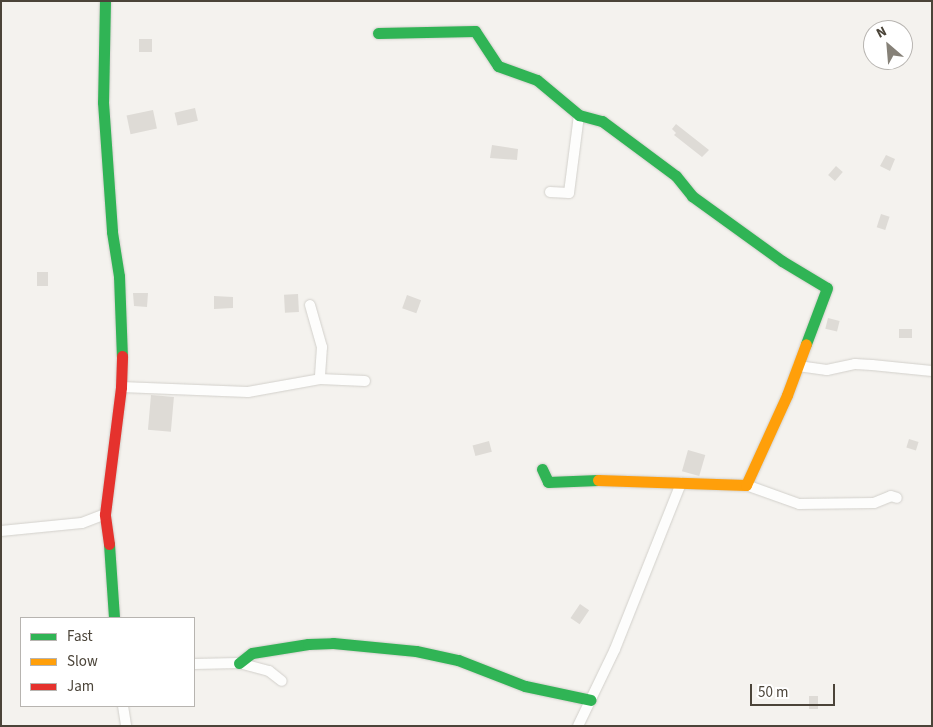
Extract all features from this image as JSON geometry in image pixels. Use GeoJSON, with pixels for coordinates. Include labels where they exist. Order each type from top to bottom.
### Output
{"type":"FeatureCollection","features":[{"type":"Feature","properties":{"kind":"street"},"geometry":{"type":"LineString","coordinates":[[105,1],[103,102],[112,232],[121,296],[121,387],[105,514],[112,572],[114,617]]}},
{"type":"Feature","properties":{"kind":"street"},"geometry":{"type":"LineString","coordinates":[[378,33],[475,31],[498,66],[537,80],[579,115],[602,120],[676,176],[692,196],[713,212],[782,261],[827,288],[798,366],[746,485]]}},
{"type":"Feature","properties":{"kind":"street"},"geometry":{"type":"LineString","coordinates":[[550,192],[569,193],[579,115]]}},
{"type":"Feature","properties":{"kind":"street"},"geometry":{"type":"LineString","coordinates":[[310,305],[322,347],[320,379]]}},
{"type":"Feature","properties":{"kind":"street"},"geometry":{"type":"LineString","coordinates":[[798,366],[827,370],[855,364],[932,371]]}},
{"type":"Feature","properties":{"kind":"street"},"geometry":{"type":"LineString","coordinates":[[121,387],[248,392],[320,379],[364,381]]}},
{"type":"Feature","properties":{"kind":"street"},"geometry":{"type":"LineString","coordinates":[[542,469],[548,482],[599,480],[746,485],[799,504],[874,503],[891,496],[897,498]]}},
{"type":"Feature","properties":{"kind":"street"},"geometry":{"type":"LineString","coordinates":[[578,726],[615,648],[682,483]]}},
{"type":"Feature","properties":{"kind":"street"},"geometry":{"type":"LineString","coordinates":[[1,531],[82,523],[105,514]]}},
{"type":"Feature","properties":{"kind":"street"},"geometry":{"type":"LineString","coordinates":[[239,663],[252,653],[273,648],[308,644],[342,644],[416,651],[458,660],[525,686],[591,700]]}},
{"type":"Feature","properties":{"kind":"street"},"geometry":{"type":"LineString","coordinates":[[195,664],[239,663],[270,671],[282,681]]}},
{"type":"Feature","properties":{"kind":"street"},"geometry":{"type":"LineString","coordinates":[[124,707],[126,726]]}},
{"type":"Feature","properties":{"kind":"building"},"geometry":{"type":"Polygon","coordinates":[[[139,39],[152,39],[152,52],[139,52],[139,39]]]}},
{"type":"Feature","properties":{"kind":"building"},"geometry":{"type":"Polygon","coordinates":[[[195,108],[198,121],[177,125],[175,113],[195,108]]]}},
{"type":"Feature","properties":{"kind":"building"},"geometry":{"type":"Polygon","coordinates":[[[153,110],[157,129],[131,134],[127,116],[153,110]]]}},
{"type":"Feature","properties":{"kind":"building"},"geometry":{"type":"Polygon","coordinates":[[[676,124],[709,150],[702,157],[674,135],[676,133],[672,129],[676,124]]]}},
{"type":"Feature","properties":{"kind":"building"},"geometry":{"type":"Polygon","coordinates":[[[492,145],[518,149],[517,160],[490,158],[492,145]]]}},
{"type":"Feature","properties":{"kind":"building"},"geometry":{"type":"Polygon","coordinates":[[[886,155],[895,159],[890,171],[880,166],[886,155]]]}},
{"type":"Feature","properties":{"kind":"building"},"geometry":{"type":"Polygon","coordinates":[[[836,166],[843,172],[835,181],[828,175],[836,166]]]}},
{"type":"Feature","properties":{"kind":"building"},"geometry":{"type":"Polygon","coordinates":[[[881,214],[890,217],[885,230],[877,227],[881,214]]]}},
{"type":"Feature","properties":{"kind":"building"},"geometry":{"type":"Polygon","coordinates":[[[37,272],[48,272],[48,286],[37,286],[37,272]]]}},
{"type":"Feature","properties":{"kind":"building"},"geometry":{"type":"Polygon","coordinates":[[[133,293],[148,293],[147,307],[134,306],[133,293]]]}},
{"type":"Feature","properties":{"kind":"building"},"geometry":{"type":"Polygon","coordinates":[[[298,294],[299,312],[285,313],[284,295],[298,294]]]}},
{"type":"Feature","properties":{"kind":"building"},"geometry":{"type":"Polygon","coordinates":[[[407,295],[421,300],[416,313],[402,308],[407,295]]]}},
{"type":"Feature","properties":{"kind":"building"},"geometry":{"type":"Polygon","coordinates":[[[214,296],[233,297],[233,308],[214,309],[214,296]]]}},
{"type":"Feature","properties":{"kind":"building"},"geometry":{"type":"Polygon","coordinates":[[[828,318],[840,321],[837,332],[825,329],[828,318]]]}},
{"type":"Feature","properties":{"kind":"building"},"geometry":{"type":"Polygon","coordinates":[[[899,329],[912,329],[912,338],[899,338],[899,329]]]}},
{"type":"Feature","properties":{"kind":"building"},"geometry":{"type":"Polygon","coordinates":[[[151,395],[174,397],[171,432],[148,430],[151,395]]]}},
{"type":"Feature","properties":{"kind":"building"},"geometry":{"type":"Polygon","coordinates":[[[909,439],[919,442],[916,451],[906,448],[909,439]]]}},
{"type":"Feature","properties":{"kind":"building"},"geometry":{"type":"Polygon","coordinates":[[[489,441],[492,452],[475,456],[473,445],[489,441]]]}},
{"type":"Feature","properties":{"kind":"building"},"geometry":{"type":"Polygon","coordinates":[[[688,450],[705,455],[699,476],[682,471],[688,450]]]}},
{"type":"Feature","properties":{"kind":"building"},"geometry":{"type":"Polygon","coordinates":[[[580,604],[589,610],[580,624],[570,618],[580,604]]]}},
{"type":"Feature","properties":{"kind":"building"},"geometry":{"type":"Polygon","coordinates":[[[809,696],[818,696],[818,709],[809,709],[809,696]]]}},
{"type":"Feature","properties":{"kind":"traffic: fast"},"geometry":{"type":"LineString","coordinates":[[105,1],[103,102],[112,232],[119,276],[122,356]]}},
{"type":"Feature","properties":{"kind":"traffic: fast"},"geometry":{"type":"LineString","coordinates":[[378,33],[475,31],[498,66],[537,80],[579,115],[602,121],[676,176],[692,196],[782,261],[827,288],[806,344]]}},
{"type":"Feature","properties":{"kind":"traffic: fast"},"geometry":{"type":"LineString","coordinates":[[542,469],[548,482],[598,480]]}},
{"type":"Feature","properties":{"kind":"traffic: fast"},"geometry":{"type":"LineString","coordinates":[[109,544],[114,617]]}},
{"type":"Feature","properties":{"kind":"traffic: fast"},"geometry":{"type":"LineString","coordinates":[[239,663],[252,653],[308,644],[333,643],[416,651],[458,660],[525,686],[591,700]]}},
{"type":"Feature","properties":{"kind":"traffic: slow"},"geometry":{"type":"LineString","coordinates":[[598,480],[746,485],[787,395],[806,344]]}},
{"type":"Feature","properties":{"kind":"traffic: jam"},"geometry":{"type":"LineString","coordinates":[[109,544],[105,514],[121,387],[122,356]]}}]}
